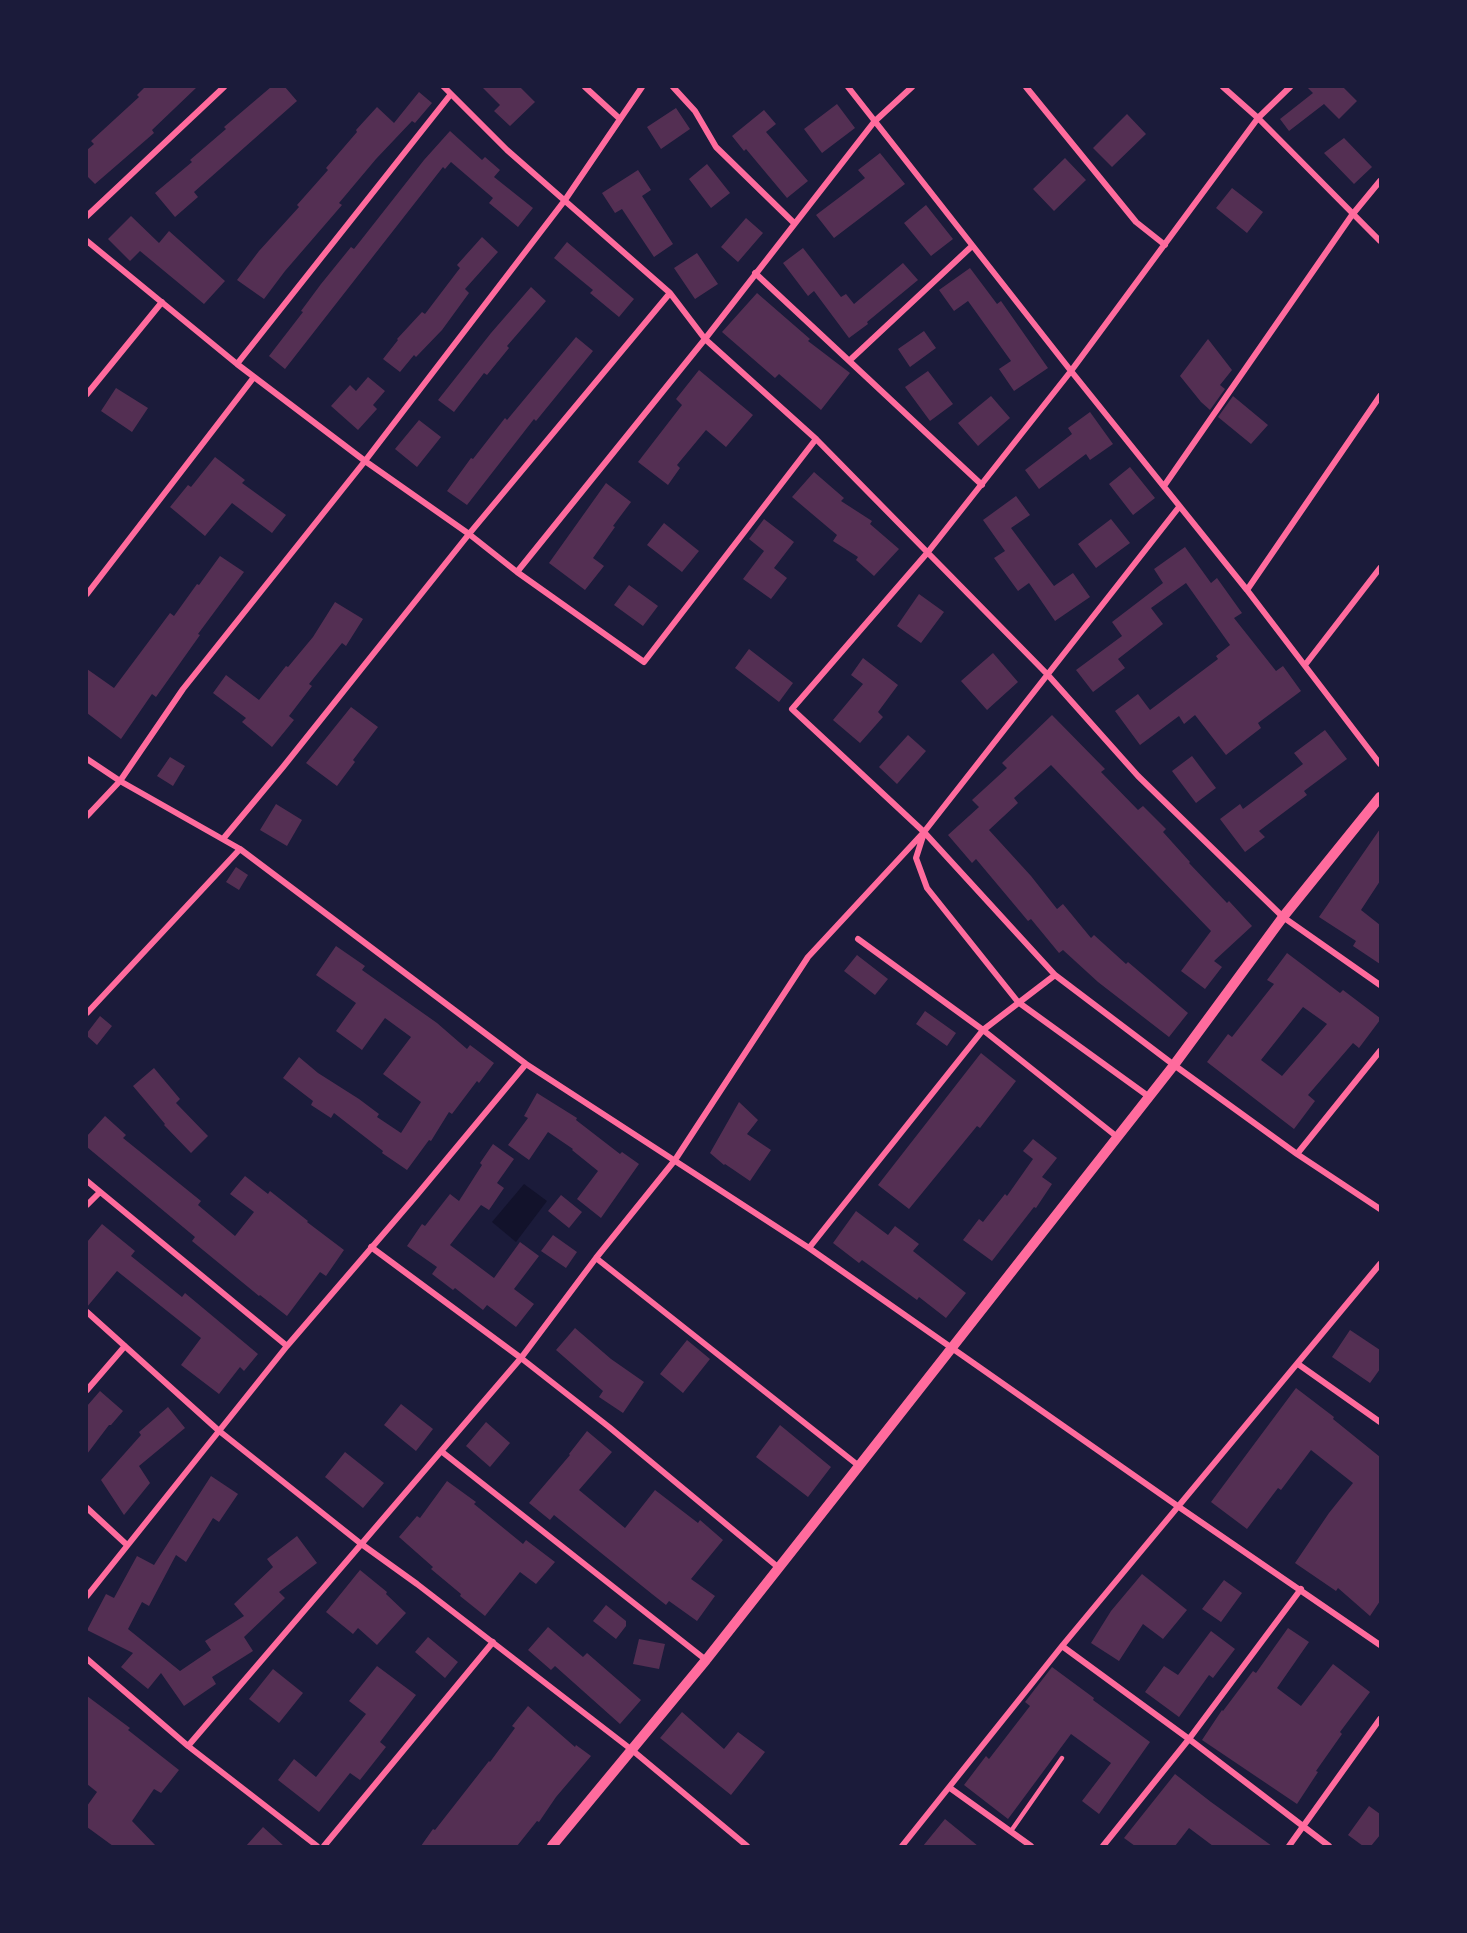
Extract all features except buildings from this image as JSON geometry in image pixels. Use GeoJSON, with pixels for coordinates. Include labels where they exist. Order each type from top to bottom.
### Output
{"type":"FeatureCollection","features":[{"type":"Feature","properties":{"kind":"street"},"geometry":{"type":"LineString","coordinates":[[87,216],[224,87]]}},
{"type":"Feature","properties":{"kind":"street"},"geometry":{"type":"LineString","coordinates":[[444,87],[507,150],[670,293],[705,339],[816,439],[1047,674],[1138,776],[1283,917],[1380,986]]}},
{"type":"Feature","properties":{"kind":"street"},"geometry":{"type":"LineString","coordinates":[[585,87],[620,119]]}},
{"type":"Feature","properties":{"kind":"street"},"geometry":{"type":"LineString","coordinates":[[87,816],[120,781],[183,689],[365,461],[565,200],[642,87]]}},
{"type":"Feature","properties":{"kind":"street"},"geometry":{"type":"LineString","coordinates":[[673,87],[695,111],[716,147],[794,223]]}},
{"type":"Feature","properties":{"kind":"street"},"geometry":{"type":"LineString","coordinates":[[848,87],[1247,590],[1380,764]]}},
{"type":"Feature","properties":{"kind":"street"},"geometry":{"type":"LineString","coordinates":[[517,572],[705,339],[874,122],[912,87]]}},
{"type":"Feature","properties":{"kind":"street"},"geometry":{"type":"LineString","coordinates":[[1026,87],[1136,222],[1165,245]]}},
{"type":"Feature","properties":{"kind":"street"},"geometry":{"type":"LineString","coordinates":[[1223,87],[1258,118],[1380,242]]}},
{"type":"Feature","properties":{"kind":"street"},"geometry":{"type":"LineString","coordinates":[[1290,87],[1258,118],[1071,371],[982,485],[928,552],[792,709],[924,832],[1055,975],[1297,1154],[1380,1209]]}},
{"type":"Feature","properties":{"kind":"street"},"geometry":{"type":"LineString","coordinates":[[237,364],[451,94]]}},
{"type":"Feature","properties":{"kind":"street"},"geometry":{"type":"LineString","coordinates":[[1164,486],[1352,215],[1380,181]]}},
{"type":"Feature","properties":{"kind":"street"},"geometry":{"type":"LineString","coordinates":[[87,241],[237,364],[365,461],[645,662],[816,439]]}},
{"type":"Feature","properties":{"kind":"street"},"geometry":{"type":"LineString","coordinates":[[849,361],[972,246]]}},
{"type":"Feature","properties":{"kind":"street"},"geometry":{"type":"LineString","coordinates":[[755,273],[982,485]]}},
{"type":"Feature","properties":{"kind":"street"},"geometry":{"type":"LineString","coordinates":[[223,839],[284,767],[469,534],[670,293]]}},
{"type":"Feature","properties":{"kind":"street"},"geometry":{"type":"LineString","coordinates":[[87,394],[162,302]]}},
{"type":"Feature","properties":{"kind":"street"},"geometry":{"type":"LineString","coordinates":[[87,594],[254,377]]}},
{"type":"Feature","properties":{"kind":"street"},"geometry":{"type":"LineString","coordinates":[[1247,590],[1380,396]]}},
{"type":"Feature","properties":{"kind":"street"},"geometry":{"type":"LineString","coordinates":[[188,1746],[521,1358],[596,1258],[675,1160],[808,957],[924,832],[1179,507]]}},
{"type":"Feature","properties":{"kind":"street"},"geometry":{"type":"LineString","coordinates":[[1305,665],[1380,568]]}},
{"type":"Feature","properties":{"kind":"street"},"geometry":{"type":"LineString","coordinates":[[87,759],[120,781],[240,849],[526,1064],[809,1248],[1380,1645]]}},
{"type":"Feature","properties":{"kind":"street"},"geometry":{"type":"LineString","coordinates":[[552,1846],[779,1568],[1174,1065],[1283,917],[1380,797]]}},
{"type":"Feature","properties":{"kind":"street"},"geometry":{"type":"LineString","coordinates":[[924,832],[916,858],[927,888],[1018,1002],[1148,1096]]}},
{"type":"Feature","properties":{"kind":"street"},"geometry":{"type":"LineString","coordinates":[[87,1013],[240,849]]}},
{"type":"Feature","properties":{"kind":"street"},"geometry":{"type":"LineString","coordinates":[[858,939],[983,1030],[1116,1136]]}},
{"type":"Feature","properties":{"kind":"street"},"geometry":{"type":"LineString","coordinates":[[809,1248],[983,1030],[1055,975]]}},
{"type":"Feature","properties":{"kind":"street"},"geometry":{"type":"LineString","coordinates":[[1297,1154],[1380,1051]]}},
{"type":"Feature","properties":{"kind":"street"},"geometry":{"type":"LineString","coordinates":[[87,1596],[286,1346],[526,1064]]}},
{"type":"Feature","properties":{"kind":"street"},"geometry":{"type":"LineString","coordinates":[[87,1181],[286,1346]]}},
{"type":"Feature","properties":{"kind":"street"},"geometry":{"type":"LineString","coordinates":[[87,1205],[100,1192]]}},
{"type":"Feature","properties":{"kind":"street"},"geometry":{"type":"LineString","coordinates":[[371,1247],[521,1358],[609,1427],[779,1568]]}},
{"type":"Feature","properties":{"kind":"street"},"geometry":{"type":"LineString","coordinates":[[596,1258],[859,1466]]}},
{"type":"Feature","properties":{"kind":"street"},"geometry":{"type":"LineString","coordinates":[[902,1846],[1062,1646],[1380,1264]]}},
{"type":"Feature","properties":{"kind":"street"},"geometry":{"type":"LineString","coordinates":[[87,1312],[218,1430],[360,1543],[417,1584],[632,1750],[747,1846]]}},
{"type":"Feature","properties":{"kind":"street"},"geometry":{"type":"LineString","coordinates":[[87,1390],[125,1346]]}},
{"type":"Feature","properties":{"kind":"street"},"geometry":{"type":"LineString","coordinates":[[1298,1364],[1380,1422]]}},
{"type":"Feature","properties":{"kind":"street"},"geometry":{"type":"LineString","coordinates":[[441,1451],[706,1660]]}},
{"type":"Feature","properties":{"kind":"street"},"geometry":{"type":"LineString","coordinates":[[87,1508],[127,1545]]}},
{"type":"Feature","properties":{"kind":"street"},"geometry":{"type":"LineString","coordinates":[[1103,1846],[1189,1739],[1301,1589]]}},
{"type":"Feature","properties":{"kind":"street"},"geometry":{"type":"LineString","coordinates":[[324,1846],[493,1642]]}},
{"type":"Feature","properties":{"kind":"street"},"geometry":{"type":"LineString","coordinates":[[1062,1646],[1329,1846]]}},
{"type":"Feature","properties":{"kind":"street"},"geometry":{"type":"LineString","coordinates":[[87,1659],[188,1746],[317,1846]]}},
{"type":"Feature","properties":{"kind":"street"},"geometry":{"type":"LineString","coordinates":[[1289,1846],[1380,1719]]}},
{"type":"Feature","properties":{"kind":"street"},"geometry":{"type":"LineString","coordinates":[[950,1788],[1031,1846]]}},
{"type":"Feature","properties":{"kind":"lane"},"geometry":{"type":"LineString","coordinates":[[1011,1831],[1062,1758]]}},
{"type":"Feature","properties":{"kind":"shaded area"},"geometry":{"type":"Polygon","coordinates":[[[524,1184],[547,1201],[516,1242],[492,1222],[524,1184]]]}}]}
